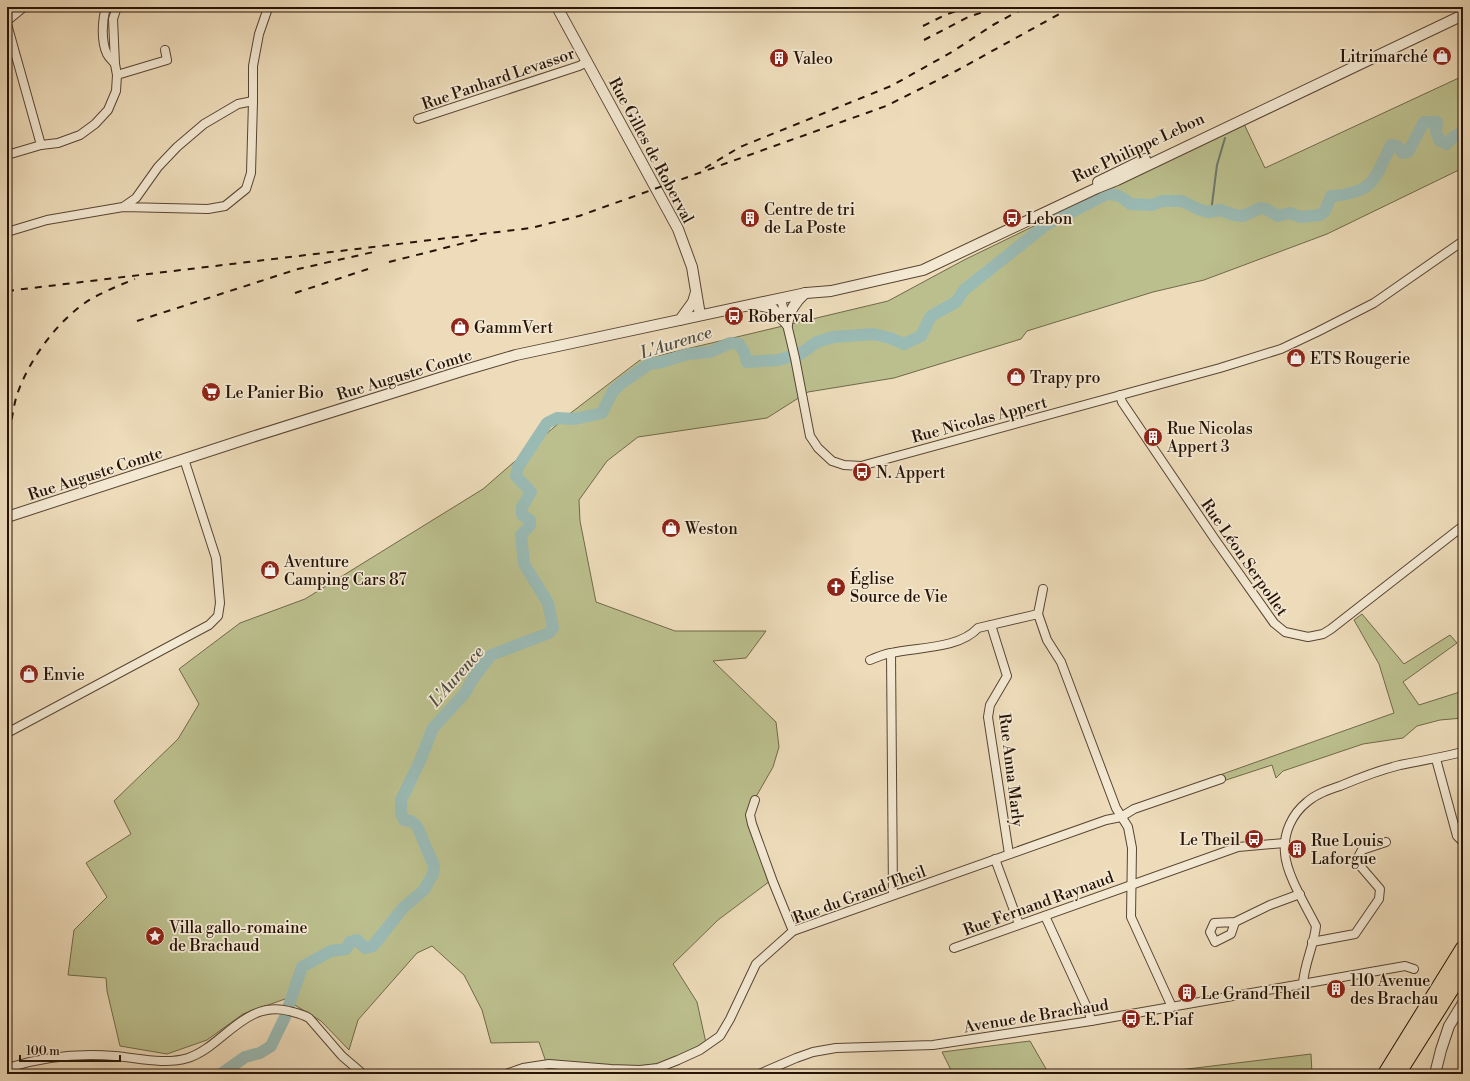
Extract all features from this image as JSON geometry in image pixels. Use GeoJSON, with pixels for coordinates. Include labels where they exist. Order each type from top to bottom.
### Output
{"type":"FeatureCollection","features":[{"type":"Feature","properties":{"kind":"highway"},"geometry":{"type":"LineString","coordinates":[[1385,1074],[1463,948]]}},
{"type":"Feature","properties":{"kind":"highway"},"geometry":{"type":"LineString","coordinates":[[1398,1074],[1463,971]]}},
{"type":"Feature","properties":{"kind":"highway"},"geometry":{"type":"LineString","coordinates":[[1378,1074],[1409,1035]]}},
{"type":"Feature","properties":{"kind":"street"},"geometry":{"type":"LineString","coordinates":[[7,21],[24,7]]}},
{"type":"Feature","properties":{"kind":"street"},"geometry":{"type":"LineString","coordinates":[[106,7],[104,15],[103,38],[107,54],[115,64]]}},
{"type":"Feature","properties":{"kind":"street"},"geometry":{"type":"LineString","coordinates":[[7,155],[41,145],[58,143],[80,135],[95,124],[108,110],[116,90],[117,75],[115,64],[113,19],[117,7]]}},
{"type":"Feature","properties":{"kind":"street","name":"Rue Gilles de Roberval"},"geometry":{"type":"LineString","coordinates":[[557,7],[678,229],[692,267],[700,315]]}},
{"type":"Feature","properties":{"kind":"street"},"geometry":{"type":"LineString","coordinates":[[7,232],[47,220],[122,207],[208,209],[225,206],[246,189],[251,173],[253,66],[259,34],[268,8]]}},
{"type":"Feature","properties":{"kind":"street","name":"Rue Philippe Lebon"},"geometry":{"type":"LineString","coordinates":[[818,291],[830,285],[872,277],[922,263],[1217,126],[1293,88],[1454,15],[1463,9]]}},
{"type":"Feature","properties":{"kind":"street","name":"Rue Philippe Lebon"},"geometry":{"type":"LineString","coordinates":[[700,315],[781,299],[806,292],[831,291],[923,270],[1097,188],[1124,177],[1463,15]]}},
{"type":"Feature","properties":{"kind":"street"},"geometry":{"type":"LineString","coordinates":[[7,24],[41,145]]}},
{"type":"Feature","properties":{"kind":"street"},"geometry":{"type":"LineString","coordinates":[[117,75],[167,60],[165,50]]}},
{"type":"Feature","properties":{"kind":"street","name":"Rue Panhard Levassor"},"geometry":{"type":"LineString","coordinates":[[418,119],[579,66],[587,62]]}},
{"type":"Feature","properties":{"kind":"street"},"geometry":{"type":"LineString","coordinates":[[122,207],[136,198],[158,167],[182,142],[204,124],[238,104],[253,101]]}},
{"type":"Feature","properties":{"kind":"street","name":"Rue Nicolas Appert"},"geometry":{"type":"LineString","coordinates":[[781,299],[810,436],[828,459],[844,465],[861,466],[1220,368],[1288,346],[1374,303],[1463,241]]}},
{"type":"Feature","properties":{"kind":"street"},"geometry":{"type":"LineString","coordinates":[[696,292],[707,305],[723,310]]}},
{"type":"Feature","properties":{"kind":"street"},"geometry":{"type":"LineString","coordinates":[[680,320],[693,302],[696,292]]}},
{"type":"Feature","properties":{"kind":"street"},"geometry":{"type":"LineString","coordinates":[[787,324],[789,314],[793,306],[806,292]]}},
{"type":"Feature","properties":{"kind":"street"},"geometry":{"type":"LineString","coordinates":[[754,304],[772,308],[787,324]]}},
{"type":"Feature","properties":{"kind":"street","name":"Rue Auguste Comte"},"geometry":{"type":"LineString","coordinates":[[7,517],[184,459],[516,355],[700,315]]}},
{"type":"Feature","properties":{"kind":"street","name":"Rue Léon Serpollet"},"geometry":{"type":"LineString","coordinates":[[1120,395],[1122,402],[1247,585],[1274,623],[1286,632],[1308,637],[1327,631],[1463,526]]}},
{"type":"Feature","properties":{"kind":"street"},"geometry":{"type":"LineString","coordinates":[[7,733],[209,625],[218,616],[220,603],[216,558],[184,459]]}},
{"type":"Feature","properties":{"kind":"street"},"geometry":{"type":"LineString","coordinates":[[1043,589],[1038,614],[1047,640],[1061,662],[1116,808],[1128,827],[1132,848],[1131,917],[1172,1007]]}},
{"type":"Feature","properties":{"kind":"street"},"geometry":{"type":"LineString","coordinates":[[870,660],[891,653],[916,650],[962,640],[978,628],[1038,614]]}},
{"type":"Feature","properties":{"kind":"street","name":"Rue Anna Marly"},"geometry":{"type":"LineString","coordinates":[[992,625],[1007,676],[990,705],[988,717],[1009,854]]}},
{"type":"Feature","properties":{"kind":"street"},"geometry":{"type":"LineString","coordinates":[[891,653],[893,895]]}},
{"type":"Feature","properties":{"kind":"street"},"geometry":{"type":"LineString","coordinates":[[1303,984],[1307,959],[1316,926],[1288,869],[1284,854],[1284,843],[1287,831],[1297,812],[1308,801],[1321,793],[1364,776],[1463,752]]}},
{"type":"Feature","properties":{"kind":"street"},"geometry":{"type":"LineString","coordinates":[[1436,759],[1457,836],[1463,842]]}},
{"type":"Feature","properties":{"kind":"street","name":"Rue du Grand Theil"},"geometry":{"type":"LineString","coordinates":[[506,1074],[523,1068],[549,1064],[611,1070],[640,1070],[658,1068],[678,1060],[700,1050],[720,1036],[730,1019],[756,964],[793,931],[1106,820],[1121,817],[1134,809],[1221,779]]}},
{"type":"Feature","properties":{"kind":"street"},"geometry":{"type":"LineString","coordinates":[[756,800],[750,815],[752,824],[793,931]]}},
{"type":"Feature","properties":{"kind":"street"},"geometry":{"type":"LineString","coordinates":[[1312,942],[1355,934],[1379,900],[1380,889],[1356,861],[1362,850],[1386,842]]}},
{"type":"Feature","properties":{"kind":"street","name":"Rue Fernand Raynaud"},"geometry":{"type":"LineString","coordinates":[[954,948],[1238,847],[1284,843]]}},
{"type":"Feature","properties":{"kind":"street"},"geometry":{"type":"LineString","coordinates":[[995,859],[1020,924]]}},
{"type":"Feature","properties":{"kind":"street"},"geometry":{"type":"LineString","coordinates":[[1235,922],[1270,905],[1300,894]]}},
{"type":"Feature","properties":{"kind":"street"},"geometry":{"type":"LineString","coordinates":[[1045,916],[1089,1012],[1091,1021]]}},
{"type":"Feature","properties":{"kind":"street","name":"Avenue de Brachaud"},"geometry":{"type":"LineString","coordinates":[[759,1074],[813,1052],[836,1048],[933,1045],[1091,1021],[1405,966],[1414,969]]}},
{"type":"Feature","properties":{"kind":"street"},"geometry":{"type":"LineString","coordinates":[[1435,1074],[1449,1026],[1463,1003]]}},
{"type":"Feature","properties":{"kind":"street"},"geometry":{"type":"LineString","coordinates":[[7,1068],[50,1057],[114,1056],[166,1061],[190,1058],[238,1023],[251,1016],[273,1009],[280,1009],[309,1018],[342,1056],[363,1074]]}},
{"type":"Feature","properties":{"kind":"street"},"geometry":{"type":"LineString","coordinates":[[1441,1074],[1454,1028],[1463,1013]]}},
{"type":"Feature","properties":{"kind":"green space"},"geometry":{"type":"Polygon","coordinates":[[[1463,76],[1463,168],[1327,234],[1204,280],[1153,292],[1027,331],[1021,339],[894,378],[808,392],[767,418],[638,437],[607,461],[579,500],[580,521],[596,602],[675,631],[766,631],[746,658],[713,661],[776,722],[779,747],[773,767],[749,809],[770,881],[718,920],[673,964],[697,1002],[706,1043],[670,1061],[642,1066],[625,1066],[546,1062],[539,1042],[491,1043],[482,1010],[464,975],[432,946],[417,953],[358,1020],[349,1050],[321,1021],[285,999],[243,1014],[207,1040],[167,1054],[120,1046],[107,991],[106,978],[68,975],[74,930],[107,897],[86,863],[131,834],[114,801],[178,739],[199,704],[179,669],[240,623],[305,599],[483,489],[568,415],[640,360],[888,301],[964,260],[1244,124],[1265,168],[1463,76]]]}},
{"type":"Feature","properties":{"kind":"green space"},"geometry":{"type":"Polygon","coordinates":[[[1362,614],[1404,664],[1450,635],[1457,643],[1403,682],[1419,705],[1463,691],[1463,718],[1440,720],[1417,726],[1403,738],[1363,744],[1283,771],[1276,778],[1272,765],[1220,782],[1217,776],[1394,713],[1379,664],[1354,620],[1362,614]]]}},
{"type":"Feature","properties":{"kind":"green space"},"geometry":{"type":"Polygon","coordinates":[[[1030,1041],[1049,1074],[953,1074],[942,1052],[1030,1041]]]}},
{"type":"Feature","properties":{"kind":"green space"},"geometry":{"type":"Polygon","coordinates":[[[1311,1054],[1312,1074],[1146,1074],[1311,1054]]]}},
{"type":"Feature","properties":{"kind":"waterway","name":"L'Aurence"},"geometry":{"type":"LineString","coordinates":[[221,1074],[245,1057],[260,1053],[271,1046],[285,1017],[302,967],[331,951],[346,949],[350,942],[357,940],[365,948],[373,946],[403,908],[424,890],[433,874],[434,866],[417,826],[411,821],[404,820],[401,813],[401,800],[420,761],[433,728],[465,693],[472,680],[491,655],[549,633],[553,628],[548,603],[524,564],[521,535],[530,525],[530,520],[522,515],[522,507],[531,492],[516,476],[518,467],[547,423],[557,418],[575,419],[602,413],[613,391],[649,364],[662,362],[688,354],[710,352],[730,343],[739,344],[744,352],[747,362],[778,360],[800,354],[817,342],[833,337],[873,334],[890,338],[904,344],[921,336],[931,316],[956,302],[964,290],[1046,225],[1107,194],[1120,196],[1130,204],[1152,205],[1162,201],[1182,201],[1208,212],[1220,210],[1234,215],[1243,216],[1260,208],[1266,209],[1278,216],[1290,213],[1300,217],[1320,215],[1325,211],[1331,196],[1355,192],[1371,183],[1391,145],[1397,146],[1403,153],[1408,152],[1424,122],[1437,122],[1436,132],[1440,141],[1446,144],[1455,136],[1463,132]]}},
{"type":"Feature","properties":{"kind":"waterway"},"geometry":{"type":"LineString","coordinates":[[1211,212],[1217,165],[1225,138]]}},
{"type":"Feature","properties":{"kind":"railway"},"geometry":{"type":"LineString","coordinates":[[923,26],[945,15],[967,7]]}},
{"type":"Feature","properties":{"kind":"railway"},"geometry":{"type":"LineString","coordinates":[[924,40],[968,17],[999,7]]}},
{"type":"Feature","properties":{"kind":"railway"},"geometry":{"type":"LineString","coordinates":[[705,168],[740,147],[891,86],[952,52],[993,25],[1026,7]]}},
{"type":"Feature","properties":{"kind":"railway"},"geometry":{"type":"LineString","coordinates":[[7,291],[531,228],[579,216],[886,106],[956,71],[1072,7]]}},
{"type":"Feature","properties":{"kind":"railway"},"geometry":{"type":"LineString","coordinates":[[389,262],[484,238]]}},
{"type":"Feature","properties":{"kind":"railway"},"geometry":{"type":"LineString","coordinates":[[137,321],[298,269],[378,251]]}},
{"type":"Feature","properties":{"kind":"railway"},"geometry":{"type":"LineString","coordinates":[[295,293],[368,269]]}},
{"type":"Feature","properties":{"kind":"railway"},"geometry":{"type":"LineString","coordinates":[[7,447],[16,398],[21,384],[45,342],[67,318],[91,299],[135,279]]}},
{"type":"Feature","properties":{"kind":"place","name":"Litrimarché"},"geometry":{"type":"Point","coordinates":[1442,56]}},
{"type":"Feature","properties":{"kind":"place","name":"Valeo"},"geometry":{"type":"Point","coordinates":[779,58]}},
{"type":"Feature","properties":{"kind":"place","name":"Centre de tri de La Poste"},"geometry":{"type":"Point","coordinates":[750,218]}},
{"type":"Feature","properties":{"kind":"place","name":"Lebon"},"geometry":{"type":"Point","coordinates":[1012,218]}},
{"type":"Feature","properties":{"kind":"place","name":"Roberval"},"geometry":{"type":"Point","coordinates":[734,316]}},
{"type":"Feature","properties":{"kind":"place","name":"GammVert"},"geometry":{"type":"Point","coordinates":[460,327]}},
{"type":"Feature","properties":{"kind":"place","name":"ETS Rougerie"},"geometry":{"type":"Point","coordinates":[1296,358]}},
{"type":"Feature","properties":{"kind":"place","name":"Trapy pro"},"geometry":{"type":"Point","coordinates":[1016,377]}},
{"type":"Feature","properties":{"kind":"place","name":"Le Panier Bio"},"geometry":{"type":"Point","coordinates":[211,392]}},
{"type":"Feature","properties":{"kind":"place","name":"Rue Nicolas Appert 3"},"geometry":{"type":"Point","coordinates":[1153,437]}},
{"type":"Feature","properties":{"kind":"place","name":"N. Appert"},"geometry":{"type":"Point","coordinates":[862,472]}},
{"type":"Feature","properties":{"kind":"place","name":"Weston"},"geometry":{"type":"Point","coordinates":[671,528]}},
{"type":"Feature","properties":{"kind":"place","name":"Aventure Camping Cars 87"},"geometry":{"type":"Point","coordinates":[270,570]}},
{"type":"Feature","properties":{"kind":"place","name":"Église Source de Vie"},"geometry":{"type":"Point","coordinates":[836,587]}},
{"type":"Feature","properties":{"kind":"place","name":"Envie"},"geometry":{"type":"Point","coordinates":[29,674]}},
{"type":"Feature","properties":{"kind":"place","name":"Le Theil"},"geometry":{"type":"Point","coordinates":[1254,839]}},
{"type":"Feature","properties":{"kind":"place","name":"Rue Louis Laforgue"},"geometry":{"type":"Point","coordinates":[1297,849]}},
{"type":"Feature","properties":{"kind":"place","name":"Villa gallo-romaine de Brachaud"},"geometry":{"type":"Point","coordinates":[155,936]}},
{"type":"Feature","properties":{"kind":"place","name":"110 Avenue des Brachau"},"geometry":{"type":"Point","coordinates":[1336,989]}},
{"type":"Feature","properties":{"kind":"place","name":"Le Grand Theil"},"geometry":{"type":"Point","coordinates":[1187,993]}},
{"type":"Feature","properties":{"kind":"place","name":"E. Piaf"},"geometry":{"type":"Point","coordinates":[1131,1019]}}]}
